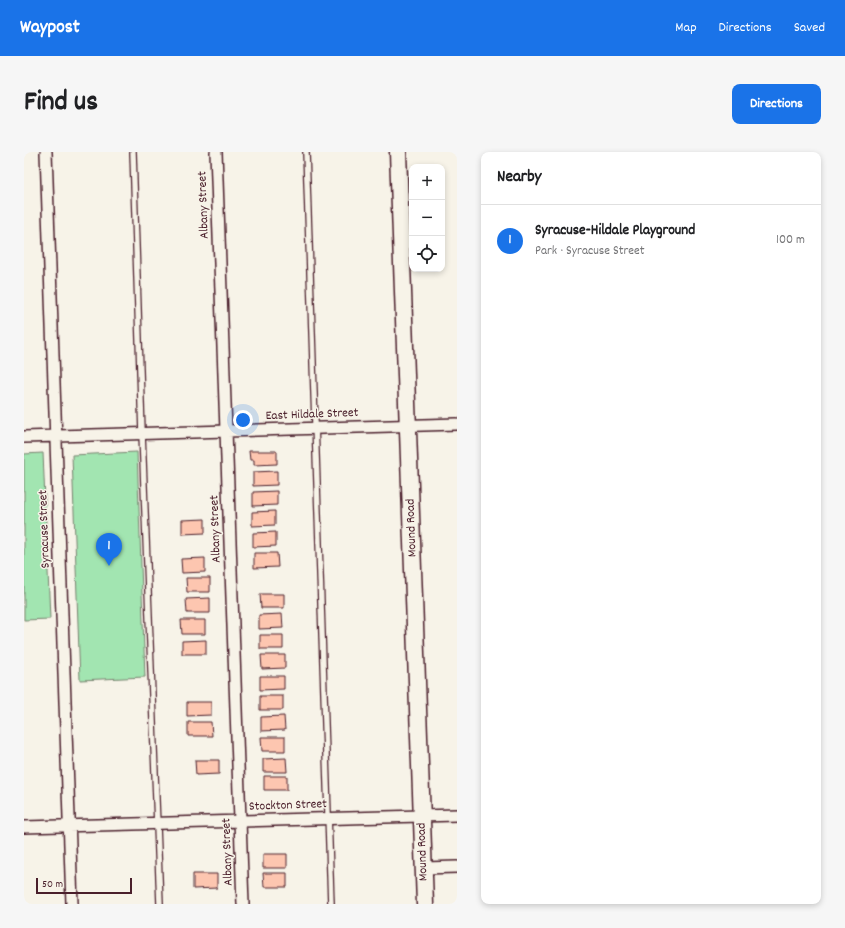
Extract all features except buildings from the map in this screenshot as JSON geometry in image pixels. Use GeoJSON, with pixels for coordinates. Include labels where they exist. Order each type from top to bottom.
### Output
{"type":"FeatureCollection","features":[{"type":"Feature","properties":{"kind":"main road","name":"Mound Road"},"geometry":{"type":"LineString","coordinates":[[398,152],[425,904]]}},
{"type":"Feature","properties":{"kind":"street","name":"Syracuse Street"},"geometry":{"type":"LineString","coordinates":[[46,152],[72,904]]}},
{"type":"Feature","properties":{"kind":"street","name":"Albany Street"},"geometry":{"type":"LineString","coordinates":[[216,152],[243,904]]}},
{"type":"Feature","properties":{"kind":"street","name":"East Hildale Street"},"geometry":{"type":"LineString","coordinates":[[24,437],[457,424]]}},
{"type":"Feature","properties":{"kind":"street","name":"Stockton Street"},"geometry":{"type":"LineString","coordinates":[[24,827],[457,815]]}},
{"type":"Feature","properties":{"kind":"street"},"geometry":{"type":"LineString","coordinates":[[424,868],[457,867]]}},
{"type":"Feature","properties":{"kind":"lane"},"geometry":{"type":"LineString","coordinates":[[134,152],[142,434],[160,904]]}},
{"type":"Feature","properties":{"kind":"lane"},"geometry":{"type":"LineString","coordinates":[[306,152],[314,429],[331,904]]}},
{"type":"Feature","properties":{"kind":"green space"},"geometry":{"type":"Polygon","coordinates":[[[137,452],[145,677],[80,680],[72,455],[137,452]]]}},
{"type":"Feature","properties":{"kind":"green space"},"geometry":{"type":"Polygon","coordinates":[[[43,453],[50,619],[24,620],[24,454],[43,453]]]}},
{"type":"Feature","properties":{"kind":"place","name":"Syracuse-Hildale Playground"},"geometry":{"type":"Point","coordinates":[109,566]}}]}
